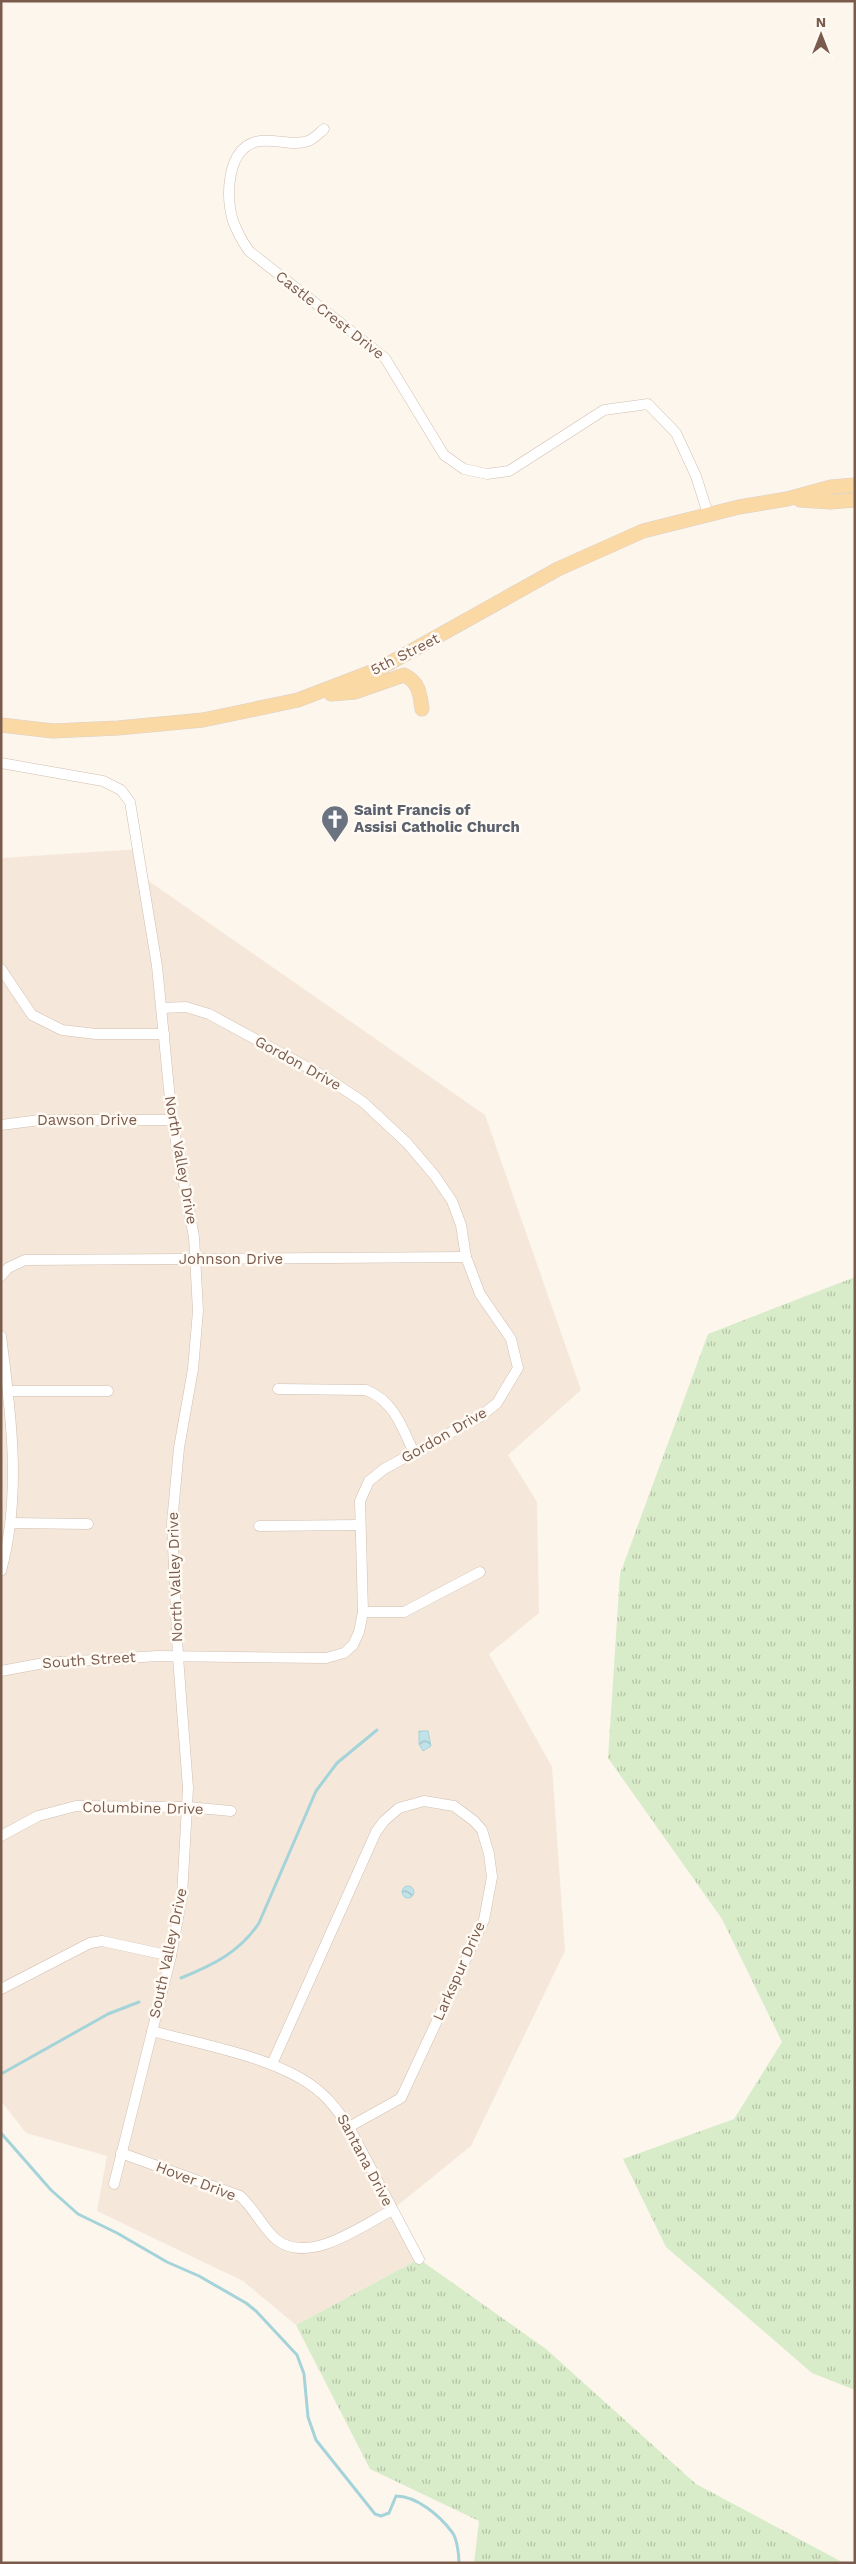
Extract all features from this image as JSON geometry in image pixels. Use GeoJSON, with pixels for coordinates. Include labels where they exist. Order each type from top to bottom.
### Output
{"type":"FeatureCollection","features":[{"type":"Feature","properties":{"kind":"main road","name":"5th Street"},"geometry":{"type":"LineString","coordinates":[[1,725],[52,730],[85,730],[156,725],[237,714],[313,695],[370,673],[407,655],[587,555],[643,531],[708,514],[787,499],[831,487],[855,485]]}},
{"type":"Feature","properties":{"kind":"main road","name":"5th Street"},"geometry":{"type":"LineString","coordinates":[[787,499],[830,502],[855,500]]}},
{"type":"Feature","properties":{"kind":"main road"},"geometry":{"type":"LineString","coordinates":[[313,695],[355,692],[404,675],[414,680],[419,688],[422,709]]}},
{"type":"Feature","properties":{"kind":"street","name":"Castle Crest Drive"},"geometry":{"type":"LineString","coordinates":[[324,129],[308,141],[254,142],[245,148],[236,160],[230,185],[232,218],[238,235],[249,251],[385,358],[444,455],[454,464],[474,472],[504,472],[521,465],[604,410],[648,404],[676,433],[696,476],[708,514]]}},
{"type":"Feature","properties":{"kind":"street","name":"North Valley Drive"},"geometry":{"type":"LineString","coordinates":[[1,763],[103,781],[117,787],[128,798],[132,807],[162,1008],[172,1120],[193,1231],[196,1259],[197,1332],[176,1473],[172,1523],[178,1657]]}},
{"type":"Feature","properties":{"kind":"street"},"geometry":{"type":"LineString","coordinates":[[1,969],[32,1015],[62,1030],[96,1034],[164,1034]]}},
{"type":"Feature","properties":{"kind":"street","name":"Gordon Drive"},"geometry":{"type":"LineString","coordinates":[[162,1008],[186,1007],[209,1014],[327,1078],[363,1102],[407,1142],[448,1195],[461,1225],[466,1257],[480,1294],[511,1339],[517,1355],[518,1368],[497,1403],[481,1416],[384,1470],[369,1481],[360,1501],[363,1612],[353,1645],[344,1653],[326,1658],[178,1657]]}},
{"type":"Feature","properties":{"kind":"street","name":"Dawson Drive"},"geometry":{"type":"LineString","coordinates":[[1,1125],[40,1120],[172,1120]]}},
{"type":"Feature","properties":{"kind":"street","name":"Johnson Drive"},"geometry":{"type":"LineString","coordinates":[[1,1276],[8,1268],[25,1260],[466,1257]]}},
{"type":"Feature","properties":{"kind":"street"},"geometry":{"type":"LineString","coordinates":[[1,1336],[8,1391],[13,1471],[11,1524],[1,1571]]}},
{"type":"Feature","properties":{"kind":"street"},"geometry":{"type":"LineString","coordinates":[[278,1389],[366,1390],[378,1395],[392,1407],[414,1453]]}},
{"type":"Feature","properties":{"kind":"street"},"geometry":{"type":"LineString","coordinates":[[8,1391],[108,1391]]}},
{"type":"Feature","properties":{"kind":"street"},"geometry":{"type":"LineString","coordinates":[[11,1524],[88,1524]]}},
{"type":"Feature","properties":{"kind":"street"},"geometry":{"type":"LineString","coordinates":[[259,1526],[360,1525]]}},
{"type":"Feature","properties":{"kind":"street"},"geometry":{"type":"LineString","coordinates":[[363,1612],[404,1612],[480,1572]]}},
{"type":"Feature","properties":{"kind":"street","name":"South Street"},"geometry":{"type":"LineString","coordinates":[[1,1671],[44,1663],[158,1656],[178,1657]]}},
{"type":"Feature","properties":{"kind":"street","name":"South Valley Drive"},"geometry":{"type":"LineString","coordinates":[[114,2184],[120,2153],[171,1956],[182,1896],[188,1808],[178,1657]]}},
{"type":"Feature","properties":{"kind":"street","name":"Larkspur Drive"},"geometry":{"type":"LineString","coordinates":[[272,2064],[376,1832],[384,1821],[399,1808],[424,1801],[440,1802],[465,1813],[482,1830],[491,1864],[492,1877],[484,1920],[401,2098],[349,2127]]}},
{"type":"Feature","properties":{"kind":"street","name":"Columbine Drive"},"geometry":{"type":"LineString","coordinates":[[1,1836],[38,1816],[76,1806],[188,1808],[231,1811]]}},
{"type":"Feature","properties":{"kind":"street"},"geometry":{"type":"LineString","coordinates":[[1,1989],[90,1943],[108,1942],[171,1956]]}},
{"type":"Feature","properties":{"kind":"street","name":"Santana Drive"},"geometry":{"type":"LineString","coordinates":[[152,2031],[272,2064],[320,2091],[337,2108],[349,2127],[420,2260]]}},
{"type":"Feature","properties":{"kind":"street","name":"Hover Drive"},"geometry":{"type":"LineString","coordinates":[[120,2153],[240,2196],[252,2206],[276,2239],[291,2248],[308,2250],[324,2245],[392,2210]]}},
{"type":"Feature","properties":{"kind":"shaded area"},"geometry":{"type":"Polygon","coordinates":[[[139,849],[143,877],[485,1115],[581,1390],[508,1455],[537,1502],[539,1613],[489,1654],[552,1767],[565,1951],[471,2146],[392,2210],[419,2259],[296,2325],[243,2281],[97,2211],[107,2156],[26,2133],[1,2101],[1,858],[139,849]]]}},
{"type":"Feature","properties":{"kind":"green space"},"geometry":{"type":"Polygon","coordinates":[[[855,1277],[855,2390],[812,2373],[666,2247],[623,2159],[734,2119],[782,2042],[722,1919],[608,1758],[620,1574],[708,1334],[855,1277]]]}},
{"type":"Feature","properties":{"kind":"green space"},"geometry":{"type":"Polygon","coordinates":[[[419,2259],[546,2349],[696,2484],[844,2563],[474,2563],[479,2521],[370,2469],[296,2325],[419,2259]]]}},
{"type":"Feature","properties":{"kind":"water"},"geometry":{"type":"Polygon","coordinates":[[[419,1731],[428,1731],[431,1746],[423,1751],[419,1744],[419,1731]]]}},
{"type":"Feature","properties":{"kind":"water"},"geometry":{"type":"Polygon","coordinates":[[[408,1886],[414,1892],[408,1898],[402,1892],[408,1886]]]}},
{"type":"Feature","properties":{"kind":"waterway"},"geometry":{"type":"LineString","coordinates":[[181,1978],[215,1963],[234,1950],[252,1933],[259,1923],[316,1791],[337,1763],[377,1730]]}},
{"type":"Feature","properties":{"kind":"waterway"},"geometry":{"type":"LineString","coordinates":[[1,2074],[108,2014],[139,2002]]}},
{"type":"Feature","properties":{"kind":"waterway"},"geometry":{"type":"LineString","coordinates":[[1,2133],[51,2190],[78,2214],[117,2233],[167,2262],[199,2276],[246,2303],[256,2311],[297,2355],[304,2374],[308,2417],[316,2440],[375,2514],[381,2516],[389,2513],[396,2496],[412,2499],[420,2503],[435,2514],[454,2535],[459,2563]]}},
{"type":"Feature","properties":{"kind":"place","name":"Saint Francis of Assisi Catholic Church"},"geometry":{"type":"Point","coordinates":[335,843]}}]}
